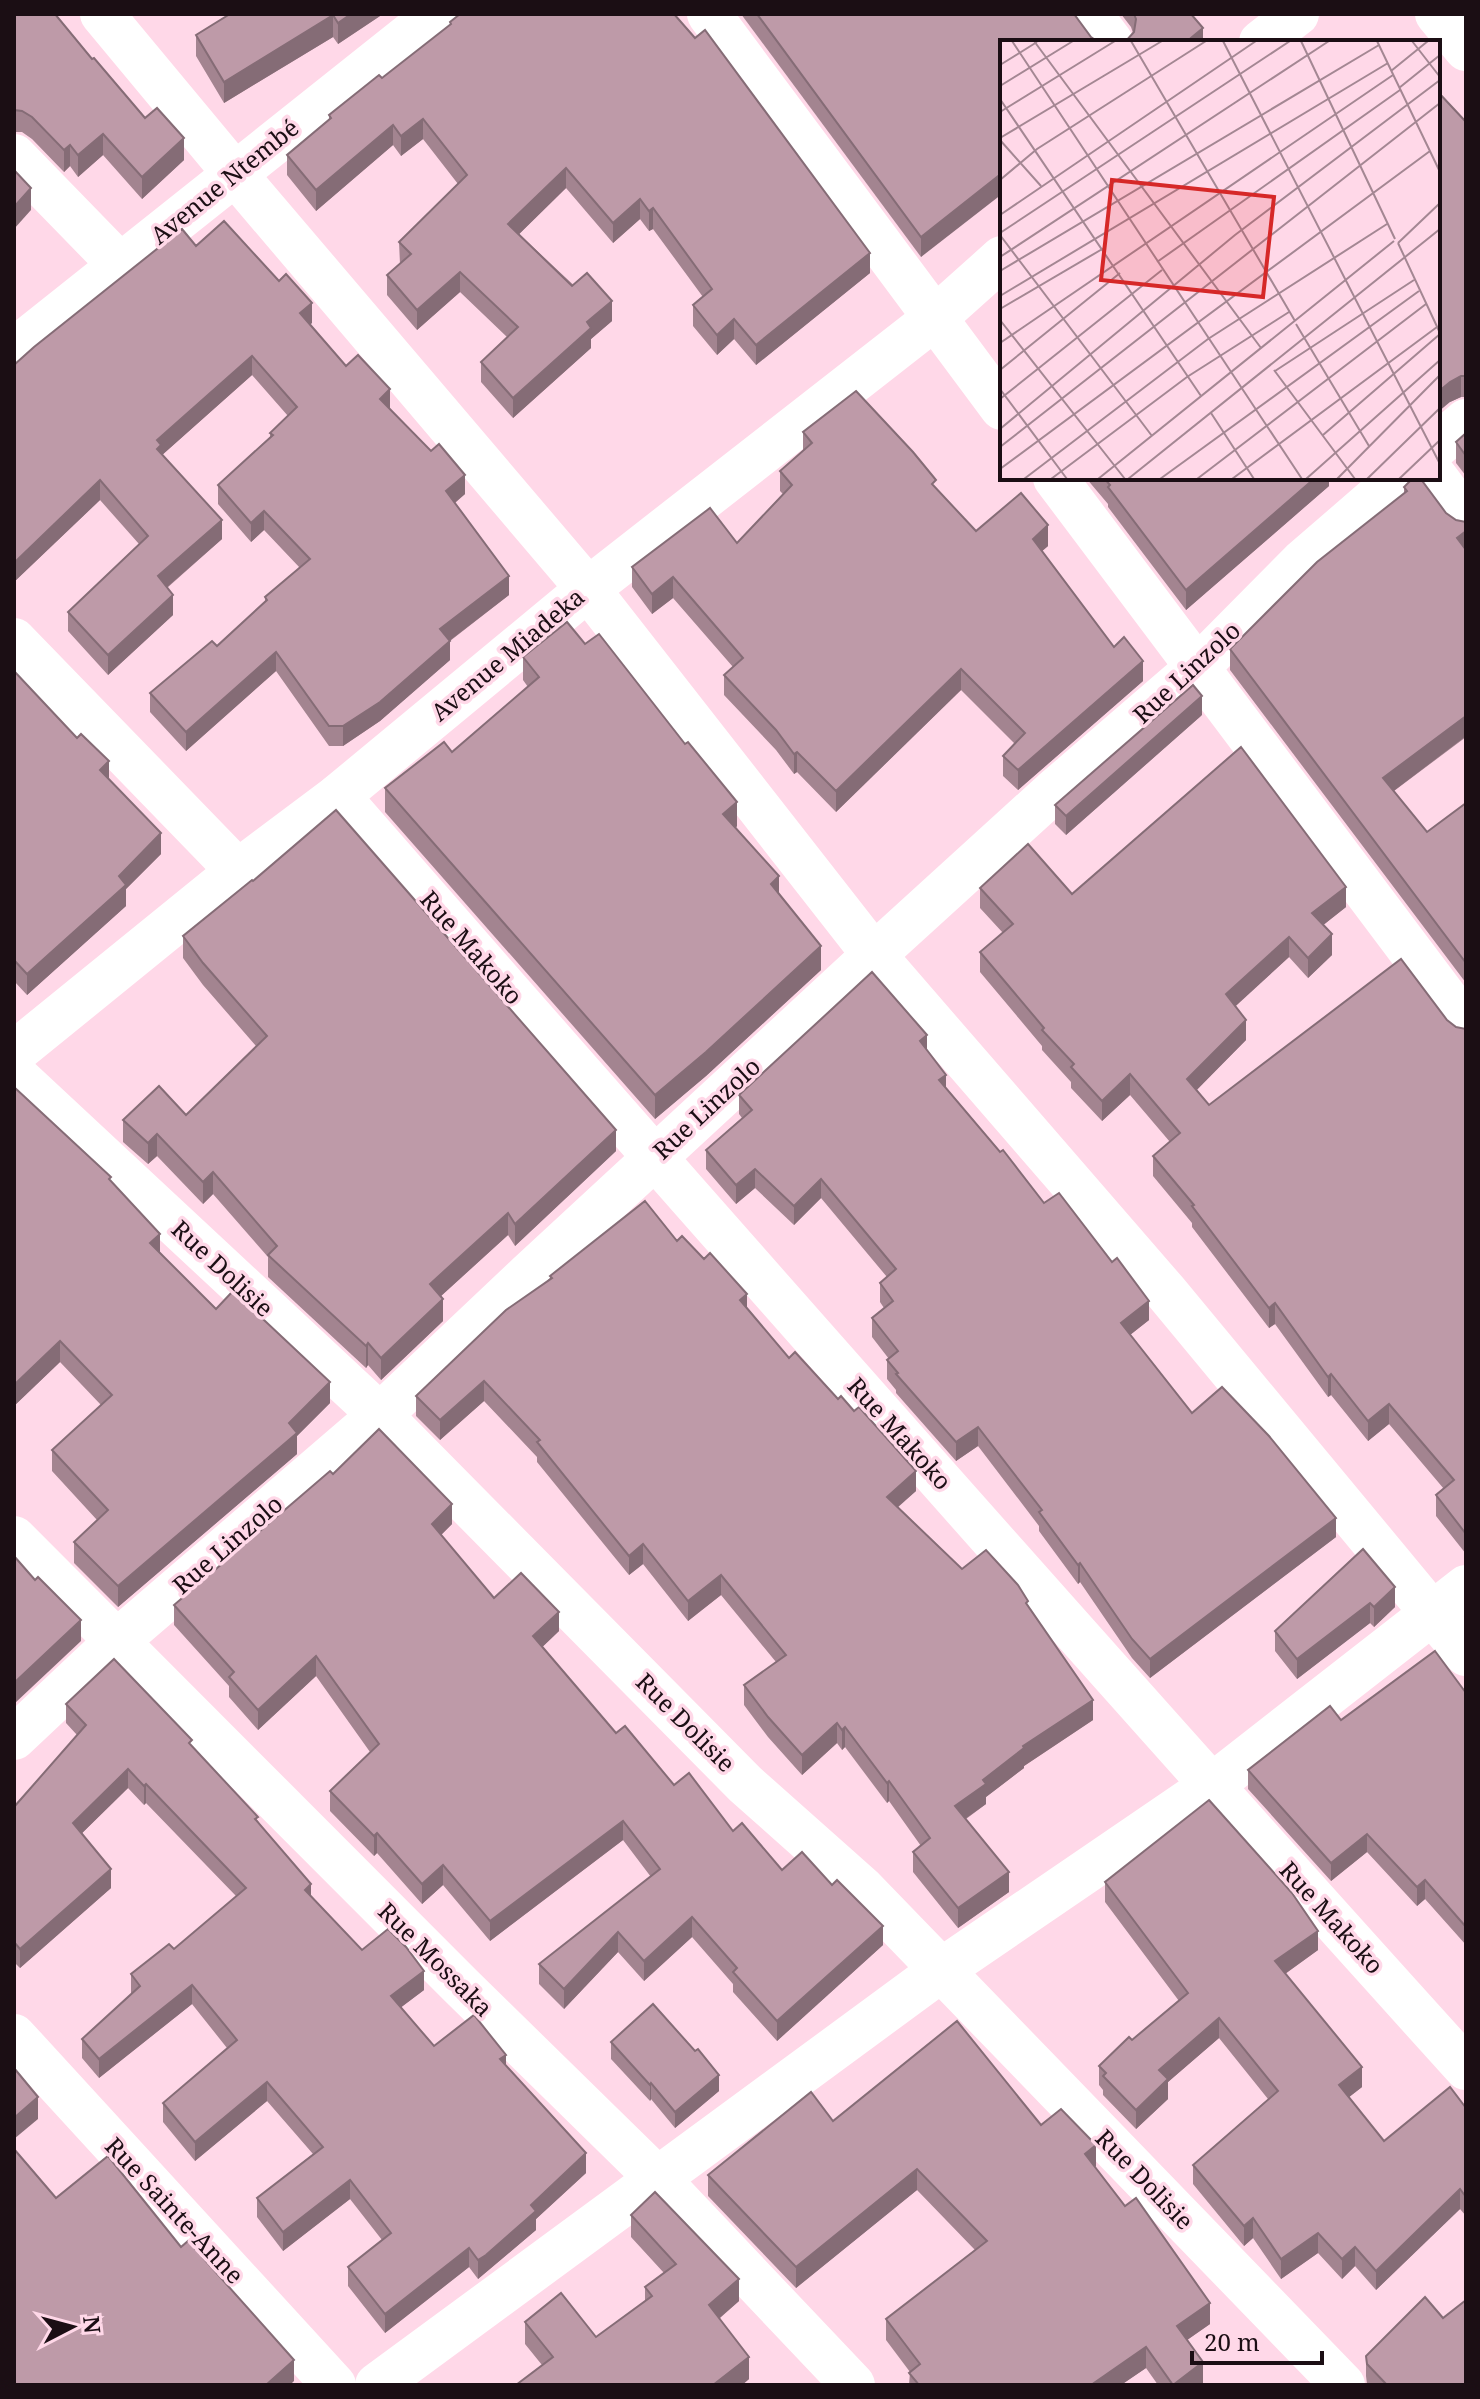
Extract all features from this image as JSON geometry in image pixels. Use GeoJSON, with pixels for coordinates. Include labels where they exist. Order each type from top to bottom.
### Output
{"type":"FeatureCollection","features":[{"type":"Feature","properties":{"kind":"street"},"geometry":{"type":"LineString","coordinates":[[102,14],[588,589],[874,955],[1166,1292],[1466,1654]]}},
{"type":"Feature","properties":{"kind":"street","name":"Avenue Ntembé"},"geometry":{"type":"LineString","coordinates":[[14,350],[436,14]]}},
{"type":"Feature","properties":{"kind":"street"},"geometry":{"type":"LineString","coordinates":[[709,14],[1000,405]]}},
{"type":"Feature","properties":{"kind":"street"},"geometry":{"type":"LineString","coordinates":[[1090,14],[1110,40]]}},
{"type":"Feature","properties":{"kind":"street"},"geometry":{"type":"LineString","coordinates":[[1264,40],[1297,14]]}},
{"type":"Feature","properties":{"kind":"street"},"geometry":{"type":"LineString","coordinates":[[1437,14],[1466,49]]}},
{"type":"Feature","properties":{"kind":"street"},"geometry":{"type":"LineString","coordinates":[[14,156],[121,266]]}},
{"type":"Feature","properties":{"kind":"street","name":"Avenue Miadeka"},"geometry":{"type":"LineString","coordinates":[[14,1053],[238,871],[338,796],[588,589],[935,318],[1000,260]]}},
{"type":"Feature","properties":{"kind":"street"},"geometry":{"type":"LineString","coordinates":[[1440,443],[1466,421]]}},
{"type":"Feature","properties":{"kind":"street"},"geometry":{"type":"LineString","coordinates":[[1057,480],[1466,1025]]}},
{"type":"Feature","properties":{"kind":"street","name":"Rue Linzolo"},"geometry":{"type":"LineString","coordinates":[[14,1738],[116,1642],[380,1415],[874,955],[1053,792],[1198,667],[1302,562],[1397,480]]}},
{"type":"Feature","properties":{"kind":"street"},"geometry":{"type":"LineString","coordinates":[[1438,480],[1466,518]]}},
{"type":"Feature","properties":{"kind":"street"},"geometry":{"type":"LineString","coordinates":[[14,640],[238,871]]}},
{"type":"Feature","properties":{"kind":"street","name":"Rue Makoko"},"geometry":{"type":"LineString","coordinates":[[338,796],[654,1158],[1211,1786],[1466,2068]]}},
{"type":"Feature","properties":{"kind":"street","name":"Rue Dolisie"},"geometry":{"type":"LineString","coordinates":[[14,1074],[380,1415],[745,1784],[863,1889],[1343,2385]]}},
{"type":"Feature","properties":{"kind":"street","name":"Rue Mossaka"},"geometry":{"type":"LineString","coordinates":[[14,1538],[656,2177],[853,2385]]}},
{"type":"Feature","properties":{"kind":"street"},"geometry":{"type":"LineString","coordinates":[[377,2385],[940,1971],[1211,1786],[1466,1587]]}},
{"type":"Feature","properties":{"kind":"street","name":"Rue Sainte-Anne"},"geometry":{"type":"LineString","coordinates":[[14,2036],[334,2385]]}},
{"type":"Feature","properties":{"kind":"building"},"geometry":{"type":"Polygon","coordinates":[[[14,14],[55,14],[145,118],[157,108],[184,138],[142,177],[103,134],[78,155],[70,145],[64,150],[32,117],[14,110],[14,14]]]}},
{"type":"Feature","properties":{"kind":"building"},"geometry":{"type":"Polygon","coordinates":[[[230,14],[351,14],[338,23],[333,15],[224,82],[196,35],[230,14]]]}},
{"type":"Feature","properties":{"kind":"building"},"geometry":{"type":"Polygon","coordinates":[[[460,14],[674,14],[695,38],[705,30],[870,253],[756,345],[734,319],[717,335],[693,305],[712,289],[653,208],[649,211],[640,199],[613,223],[566,168],[508,224],[572,286],[587,273],[612,301],[587,322],[591,328],[513,398],[481,362],[518,327],[460,272],[417,310],[387,275],[411,254],[399,242],[467,175],[423,119],[401,136],[393,125],[316,190],[287,155],[331,118],[329,115],[379,75],[382,78],[460,14]]]}},
{"type":"Feature","properties":{"kind":"building"},"geometry":{"type":"Polygon","coordinates":[[[757,14],[1074,14],[1095,40],[1000,40],[1000,175],[921,237],[757,14]]]}},
{"type":"Feature","properties":{"kind":"building"},"geometry":{"type":"Polygon","coordinates":[[[1134,14],[1191,14],[1203,28],[1191,38],[1192,40],[1127,40],[1134,32],[1134,14]]]}},
{"type":"Feature","properties":{"kind":"building"},"geometry":{"type":"Polygon","coordinates":[[[1440,94],[1466,122],[1466,376],[1450,382],[1440,390],[1440,94]]]}},
{"type":"Feature","properties":{"kind":"building"},"geometry":{"type":"Polygon","coordinates":[[[14,170],[31,188],[14,207],[14,170]]]}},
{"type":"Feature","properties":{"kind":"building"},"geometry":{"type":"Polygon","coordinates":[[[224,221],[279,281],[286,274],[312,303],[300,313],[346,366],[358,355],[390,389],[380,399],[431,451],[439,444],[465,475],[446,491],[509,576],[440,629],[450,641],[380,702],[343,726],[329,726],[276,652],[186,732],[150,693],[212,641],[217,646],[267,600],[265,597],[310,559],[264,511],[251,523],[218,485],[273,435],[270,433],[297,407],[252,356],[157,440],[161,445],[157,449],[222,520],[158,576],[173,595],[108,655],[68,612],[148,536],[100,480],[14,563],[14,365],[182,229],[196,246],[224,221]]]}},
{"type":"Feature","properties":{"kind":"building"},"geometry":{"type":"Polygon","coordinates":[[[856,391],[913,452],[936,480],[932,484],[976,531],[1021,493],[1048,525],[1033,539],[1114,647],[1124,637],[1143,661],[1018,770],[1003,756],[1025,733],[961,669],[836,791],[797,752],[794,754],[776,730],[724,675],[743,658],[673,577],[652,594],[632,567],[710,508],[737,543],[792,485],[780,471],[812,443],[803,432],[856,391]]]}},
{"type":"Feature","properties":{"kind":"building"},"geometry":{"type":"Polygon","coordinates":[[[1466,433],[1466,456],[1456,442],[1466,433]]]}},
{"type":"Feature","properties":{"kind":"building"},"geometry":{"type":"Polygon","coordinates":[[[1106,480],[1313,480],[1186,590],[1108,487],[1110,485],[1106,480]]]}},
{"type":"Feature","properties":{"kind":"building"},"geometry":{"type":"Polygon","coordinates":[[[1411,480],[1421,480],[1446,513],[1466,522],[1466,531],[1457,538],[1466,550],[1466,716],[1383,778],[1427,832],[1466,803],[1466,963],[1230,649],[1317,562],[1407,491],[1404,487],[1411,480]]]}},
{"type":"Feature","properties":{"kind":"building"},"geometry":{"type":"Polygon","coordinates":[[[567,622],[585,644],[599,634],[685,744],[688,742],[737,802],[723,814],[779,876],[771,884],[821,946],[655,1095],[385,788],[444,742],[452,752],[539,677],[523,657],[567,622]]]}},
{"type":"Feature","properties":{"kind":"building"},"geometry":{"type":"Polygon","coordinates":[[[14,671],[77,738],[81,734],[109,761],[100,770],[161,833],[119,876],[126,885],[27,974],[14,960],[14,671]]]}},
{"type":"Feature","properties":{"kind":"building"},"geometry":{"type":"Polygon","coordinates":[[[1193,685],[1202,696],[1066,816],[1055,805],[1193,685]]]}},
{"type":"Feature","properties":{"kind":"building"},"geometry":{"type":"Polygon","coordinates":[[[1241,747],[1346,887],[1312,913],[1332,934],[1308,958],[1289,937],[1226,994],[1246,1020],[1187,1079],[1209,1105],[1401,959],[1447,1020],[1456,1027],[1466,1029],[1466,1534],[1436,1495],[1454,1480],[1389,1404],[1368,1421],[1331,1374],[1328,1377],[1275,1303],[1269,1308],[1194,1205],[1153,1156],[1180,1133],[1130,1074],[1102,1101],[1071,1067],[1074,1064],[1042,1030],[1044,1028],[980,952],[1013,924],[980,888],[1028,844],[1072,894],[1241,747]]]}},
{"type":"Feature","properties":{"kind":"building"},"geometry":{"type":"Polygon","coordinates":[[[336,810],[616,1130],[515,1224],[508,1213],[430,1284],[443,1299],[381,1358],[268,1255],[277,1246],[213,1172],[203,1182],[157,1134],[148,1143],[123,1120],[159,1086],[186,1115],[267,1036],[183,936],[336,810]]]}},
{"type":"Feature","properties":{"kind":"building"},"geometry":{"type":"Polygon","coordinates":[[[872,972],[927,1035],[920,1041],[946,1075],[939,1080],[1000,1152],[1003,1150],[1044,1203],[1059,1193],[1112,1262],[1117,1258],[1149,1301],[1121,1323],[1192,1413],[1222,1387],[1269,1436],[1336,1518],[1150,1659],[1132,1639],[1080,1563],[1078,1565],[1039,1512],[1042,1510],[978,1427],[956,1442],[896,1374],[887,1360],[898,1351],[872,1318],[893,1301],[880,1283],[896,1269],[821,1179],[794,1206],[755,1169],[736,1185],[706,1150],[752,1110],[739,1095],[872,972]]]}},
{"type":"Feature","properties":{"kind":"building"},"geometry":{"type":"Polygon","coordinates":[[[14,1087],[111,1177],[109,1179],[160,1234],[150,1243],[216,1309],[233,1291],[330,1382],[289,1423],[297,1433],[118,1586],[74,1542],[108,1510],[52,1450],[112,1395],[60,1341],[14,1385],[14,1087]]]}},
{"type":"Feature","properties":{"kind":"building"},"geometry":{"type":"Polygon","coordinates":[[[645,1201],[677,1241],[682,1236],[704,1259],[710,1253],[747,1294],[740,1300],[789,1358],[795,1352],[838,1399],[841,1396],[854,1411],[859,1407],[916,1471],[887,1497],[962,1569],[986,1550],[1018,1585],[1028,1601],[1026,1603],[1093,1700],[1023,1746],[983,1780],[986,1784],[955,1806],[1009,1872],[958,1908],[913,1852],[930,1838],[845,1727],[842,1730],[837,1723],[802,1755],[744,1685],[786,1655],[721,1575],[688,1601],[643,1544],[629,1556],[537,1442],[540,1440],[484,1381],[440,1420],[416,1396],[506,1310],[552,1278],[550,1276],[645,1201]]]}},
{"type":"Feature","properties":{"kind":"building"},"geometry":{"type":"Polygon","coordinates":[[[379,1429],[452,1504],[432,1524],[494,1598],[521,1573],[559,1612],[533,1636],[616,1733],[625,1726],[674,1785],[689,1773],[733,1831],[742,1823],[782,1870],[802,1852],[832,1885],[837,1880],[883,1926],[777,2021],[733,1972],[737,1968],[692,1917],[644,1961],[618,1932],[564,1989],[539,1964],[660,1869],[623,1821],[490,1921],[443,1865],[422,1884],[377,1833],[374,1836],[330,1791],[379,1744],[316,1656],[258,1710],[229,1677],[234,1672],[174,1605],[330,1471],[333,1474],[379,1429]]]}},
{"type":"Feature","properties":{"kind":"building"},"geometry":{"type":"Polygon","coordinates":[[[1363,1549],[1395,1587],[1374,1607],[1370,1603],[1297,1659],[1275,1631],[1363,1549]]]}},
{"type":"Feature","properties":{"kind":"building"},"geometry":{"type":"Polygon","coordinates":[[[14,1556],[35,1580],[38,1577],[81,1620],[14,1683],[14,1556]]]}},
{"type":"Feature","properties":{"kind":"building"},"geometry":{"type":"Polygon","coordinates":[[[1435,1651],[1466,1693],[1466,1927],[1425,1880],[1417,1887],[1367,1834],[1331,1863],[1248,1770],[1330,1706],[1341,1720],[1435,1651]]]}},
{"type":"Feature","properties":{"kind":"building"},"geometry":{"type":"Polygon","coordinates":[[[114,1659],[192,1740],[189,1743],[258,1817],[255,1819],[311,1884],[305,1890],[362,1950],[388,1929],[406,1947],[424,1971],[391,1996],[434,2046],[474,2015],[506,2055],[500,2059],[586,2153],[531,2205],[536,2211],[486,2255],[478,2260],[469,2248],[385,2314],[348,2267],[391,2233],[350,2180],[283,2232],[257,2198],[323,2147],[267,2082],[195,2142],[163,2103],[237,2040],[192,1985],[99,2059],[82,2039],[140,1986],[131,1974],[169,1944],[174,1949],[246,1888],[128,1769],[73,1823],[111,1869],[20,1949],[14,1942],[14,1807],[86,1725],[66,1704],[114,1659]]]}},
{"type":"Feature","properties":{"kind":"building"},"geometry":{"type":"Polygon","coordinates":[[[1209,1800],[1292,1893],[1318,1931],[1275,1961],[1362,2067],[1339,2085],[1384,2141],[1450,2087],[1466,2108],[1466,2197],[1460,2189],[1376,2271],[1355,2247],[1342,2259],[1318,2233],[1281,2259],[1253,2218],[1244,2226],[1193,2165],[1278,2091],[1219,2018],[1159,2070],[1168,2079],[1136,2110],[1103,2076],[1106,2073],[1099,2066],[1129,2037],[1132,2040],[1188,1993],[1105,1882],[1209,1800]]]}},
{"type":"Feature","properties":{"kind":"building"},"geometry":{"type":"Polygon","coordinates":[[[653,2004],[719,2075],[675,2112],[611,2042],[653,2004]]]}},
{"type":"Feature","properties":{"kind":"building"},"geometry":{"type":"Polygon","coordinates":[[[957,2021],[1041,2125],[1061,2109],[1096,2145],[1085,2154],[1125,2206],[1136,2198],[1210,2303],[1177,2326],[1203,2362],[1173,2385],[1146,2347],[1091,2385],[919,2385],[909,2373],[920,2364],[886,2319],[987,2241],[917,2169],[796,2267],[708,2175],[811,2092],[833,2121],[957,2021]]]}},
{"type":"Feature","properties":{"kind":"building"},"geometry":{"type":"Polygon","coordinates":[[[14,2068],[38,2097],[14,2118],[14,2068]]]}},
{"type":"Feature","properties":{"kind":"building"},"geometry":{"type":"Polygon","coordinates":[[[14,2149],[56,2198],[108,2156],[181,2247],[188,2241],[294,2360],[266,2385],[14,2385],[14,2149]]]}},
{"type":"Feature","properties":{"kind":"building"},"geometry":{"type":"Polygon","coordinates":[[[655,2192],[739,2279],[709,2305],[749,2357],[713,2385],[516,2385],[553,2357],[525,2322],[561,2293],[596,2337],[652,2296],[645,2287],[676,2264],[631,2215],[655,2192]]]}},
{"type":"Feature","properties":{"kind":"building"},"geometry":{"type":"Polygon","coordinates":[[[1425,2297],[1443,2318],[1466,2300],[1466,2385],[1387,2385],[1367,2364],[1366,2356],[1425,2297]]]}}]}
